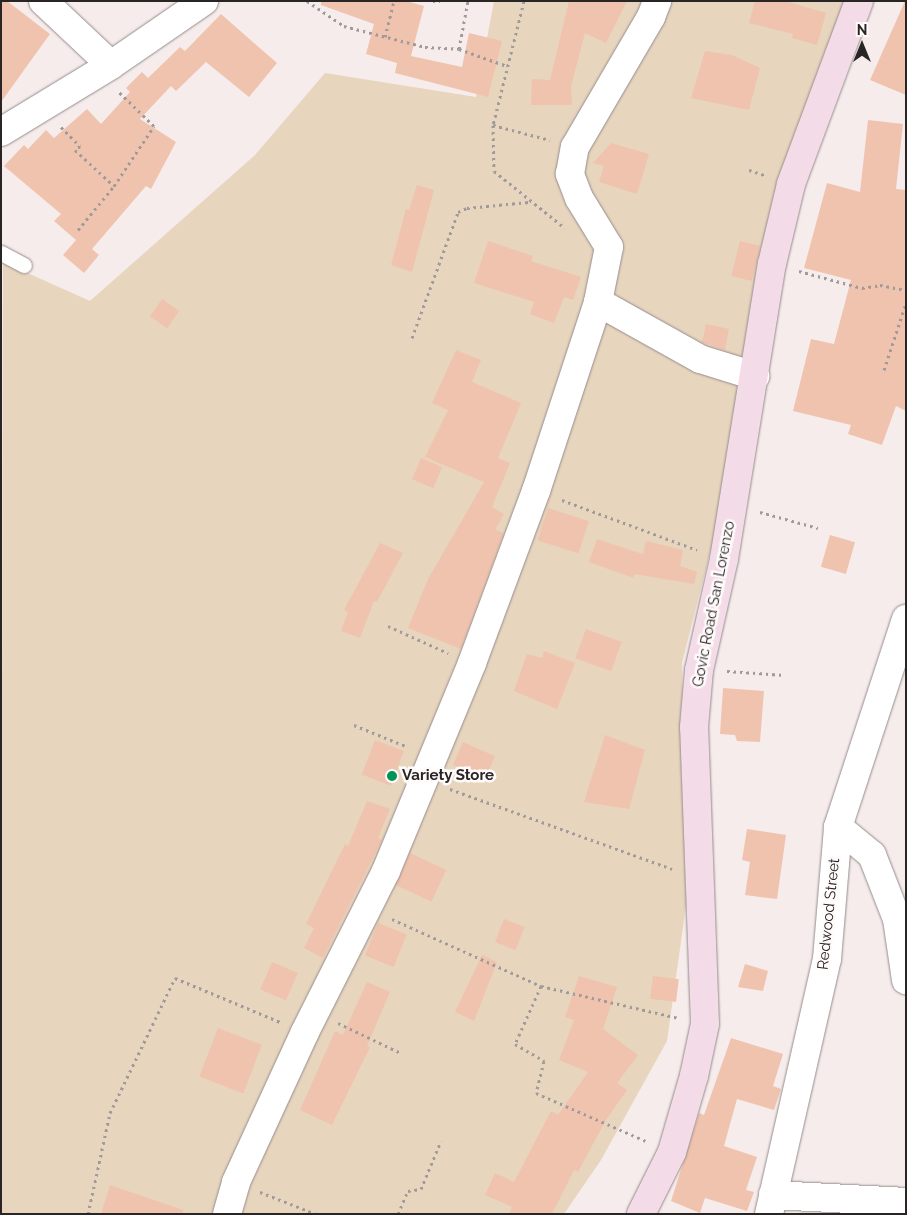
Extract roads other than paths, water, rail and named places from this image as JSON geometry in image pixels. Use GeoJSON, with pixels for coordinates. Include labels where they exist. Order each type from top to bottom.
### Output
{"type":"FeatureCollection","features":[{"type":"Feature","properties":{"kind":"main road","name":"Govic Road San Lorenzo"},"geometry":{"type":"LineString","coordinates":[[641,1214],[672,1152],[694,1076],[705,1024],[702,880],[694,727],[699,670],[724,559],[772,264],[791,184],[860,1]]}},
{"type":"Feature","properties":{"kind":"street"},"geometry":{"type":"LineString","coordinates":[[1,132],[105,69],[204,1]]}},
{"type":"Feature","properties":{"kind":"street"},"geometry":{"type":"LineString","coordinates":[[227,1214],[236,1182],[310,1022],[386,871],[472,663],[536,491],[598,302],[609,247],[579,198],[570,174],[575,147],[651,17],[656,1]]}},
{"type":"Feature","properties":{"kind":"street"},"geometry":{"type":"LineString","coordinates":[[48,3],[105,69]]}},
{"type":"Feature","properties":{"kind":"street"},"geometry":{"type":"LineString","coordinates":[[598,302],[700,359],[755,376]]}},
{"type":"Feature","properties":{"kind":"street","name":"Redwood Street"},"geometry":{"type":"LineString","coordinates":[[771,1205],[780,1153],[826,959],[838,827],[906,618]]}},
{"type":"Feature","properties":{"kind":"street"},"geometry":{"type":"LineString","coordinates":[[838,827],[872,855],[897,919],[906,980]]}},
{"type":"Feature","properties":{"kind":"street"},"geometry":{"type":"LineString","coordinates":[[771,1205],[906,1202]]}},
{"type":"Feature","properties":{"kind":"lane"},"geometry":{"type":"LineString","coordinates":[[1,253],[24,266]]}},
{"type":"Feature","properties":{"kind":"place","name":"Variety Store"},"geometry":{"type":"Point","coordinates":[392,776]}}]}
